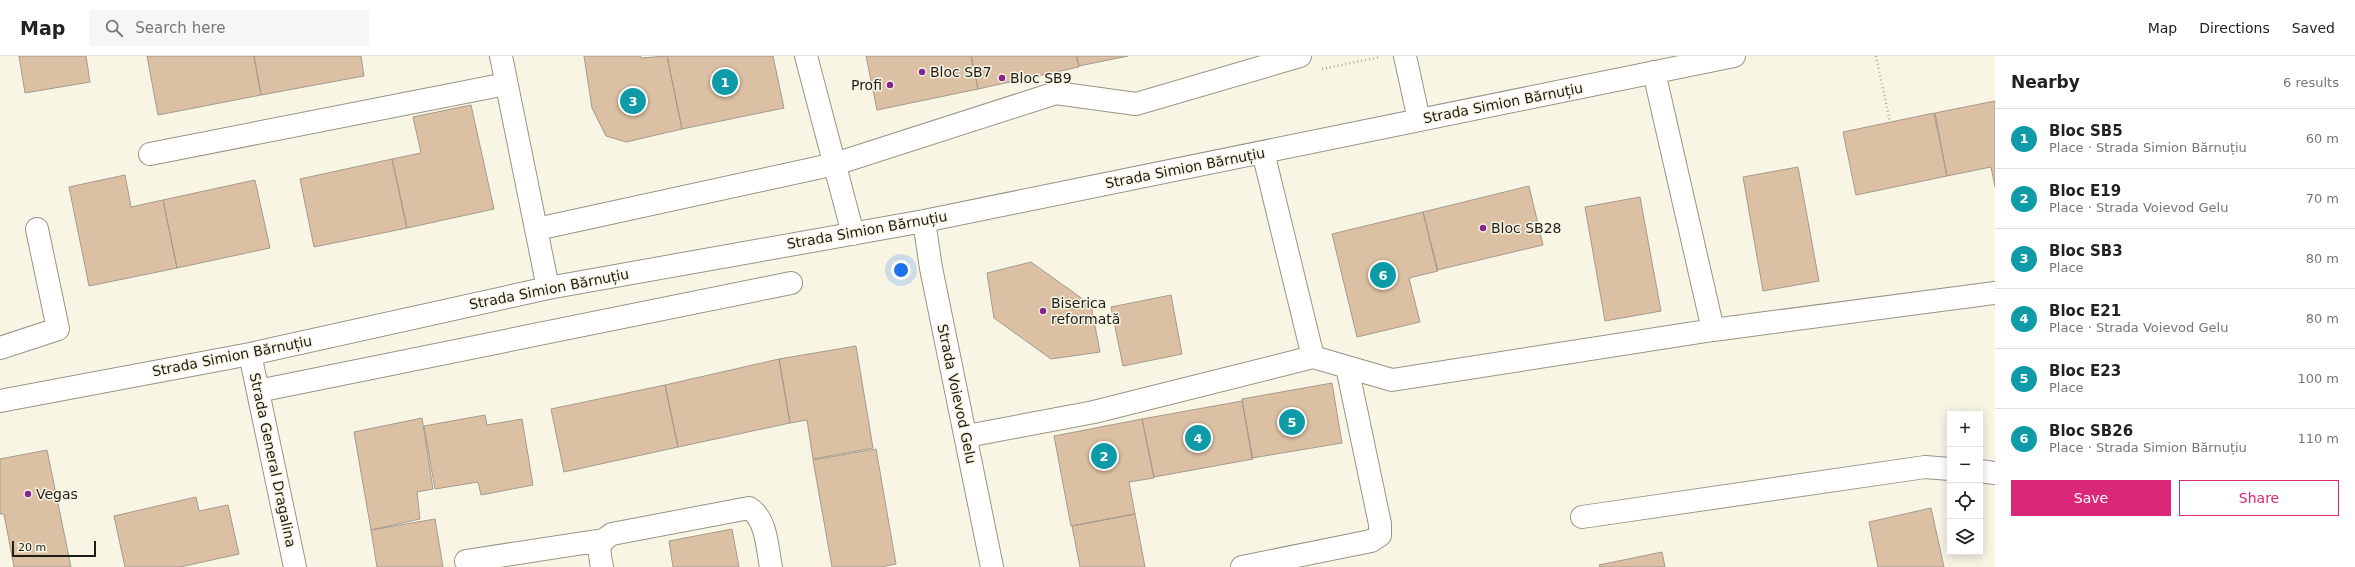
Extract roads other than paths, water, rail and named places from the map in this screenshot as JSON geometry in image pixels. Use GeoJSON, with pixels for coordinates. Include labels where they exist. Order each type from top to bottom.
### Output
{"type":"FeatureCollection","features":[{"type":"Feature","properties":{"kind":"street"},"geometry":{"type":"LineString","coordinates":[[500,56],[548,288]]}},
{"type":"Feature","properties":{"kind":"street"},"geometry":{"type":"LineString","coordinates":[[806,56],[853,234]]}},
{"type":"Feature","properties":{"kind":"street"},"geometry":{"type":"LineString","coordinates":[[537,230],[835,164],[1056,93],[1136,104],[1300,56]]}},
{"type":"Feature","properties":{"kind":"street"},"geometry":{"type":"LineString","coordinates":[[1405,56],[1419,120]]}},
{"type":"Feature","properties":{"kind":"street","name":"Strada Simion Bărnuțiu"},"geometry":{"type":"LineString","coordinates":[[0,401],[250,354],[548,288],[924,221],[1734,56]]}},
{"type":"Feature","properties":{"kind":"street"},"geometry":{"type":"LineString","coordinates":[[1654,72],[1713,330]]}},
{"type":"Feature","properties":{"kind":"street"},"geometry":{"type":"LineString","coordinates":[[150,154],[506,84]]}},
{"type":"Feature","properties":{"kind":"street"},"geometry":{"type":"LineString","coordinates":[[1263,152],[1313,357]]}},
{"type":"Feature","properties":{"kind":"street","name":"Strada Voievod Gelu"},"geometry":{"type":"LineString","coordinates":[[924,221],[931,268],[967,436],[992,567]]}},
{"type":"Feature","properties":{"kind":"street"},"geometry":{"type":"LineString","coordinates":[[0,348],[58,329],[37,229]]}},
{"type":"Feature","properties":{"kind":"street"},"geometry":{"type":"LineString","coordinates":[[258,391],[791,283]]}},
{"type":"Feature","properties":{"kind":"street"},"geometry":{"type":"LineString","coordinates":[[967,436],[1094,412],[1313,357],[1392,380],[1713,330],[1995,293]]}},
{"type":"Feature","properties":{"kind":"street","name":"Strada General Dragalina"},"geometry":{"type":"LineString","coordinates":[[250,354],[295,567]]}},
{"type":"Feature","properties":{"kind":"street"},"geometry":{"type":"LineString","coordinates":[[1242,567],[1371,541],[1380,535],[1380,524],[1347,367]]}},
{"type":"Feature","properties":{"kind":"street"},"geometry":{"type":"LineString","coordinates":[[1582,517],[1925,467],[1947,469]]}},
{"type":"Feature","properties":{"kind":"street"},"geometry":{"type":"LineString","coordinates":[[1983,471],[1995,473]]}},
{"type":"Feature","properties":{"kind":"street"},"geometry":{"type":"LineString","coordinates":[[466,562],[602,540],[612,534],[749,508],[756,512],[761,520],[771,567]]}},
{"type":"Feature","properties":{"kind":"street"},"geometry":{"type":"LineString","coordinates":[[602,540],[599,549],[602,567]]}},
{"type":"Feature","properties":{"kind":"place","name":"Bloc SB7"},"geometry":{"type":"Point","coordinates":[922,72]}},
{"type":"Feature","properties":{"kind":"place","name":"Bloc SB9"},"geometry":{"type":"Point","coordinates":[1002,78]}},
{"type":"Feature","properties":{"kind":"place","name":"Bloc SB5"},"geometry":{"type":"Point","coordinates":[725,82]}},
{"type":"Feature","properties":{"kind":"place","name":"Profi"},"geometry":{"type":"Point","coordinates":[890,85]}},
{"type":"Feature","properties":{"kind":"place","name":"Bloc SB3"},"geometry":{"type":"Point","coordinates":[633,101]}},
{"type":"Feature","properties":{"kind":"place","name":"Bloc SB28"},"geometry":{"type":"Point","coordinates":[1483,228]}},
{"type":"Feature","properties":{"kind":"place","name":"Bloc SB26"},"geometry":{"type":"Point","coordinates":[1383,275]}},
{"type":"Feature","properties":{"kind":"place","name":"Biserica reformată"},"geometry":{"type":"Point","coordinates":[1043,311]}},
{"type":"Feature","properties":{"kind":"place","name":"Bloc E23"},"geometry":{"type":"Point","coordinates":[1292,422]}},
{"type":"Feature","properties":{"kind":"place","name":"Bloc E21"},"geometry":{"type":"Point","coordinates":[1198,438]}},
{"type":"Feature","properties":{"kind":"place","name":"Bloc E19"},"geometry":{"type":"Point","coordinates":[1104,456]}},
{"type":"Feature","properties":{"kind":"place","name":"Vegas"},"geometry":{"type":"Point","coordinates":[28,494]}}]}
